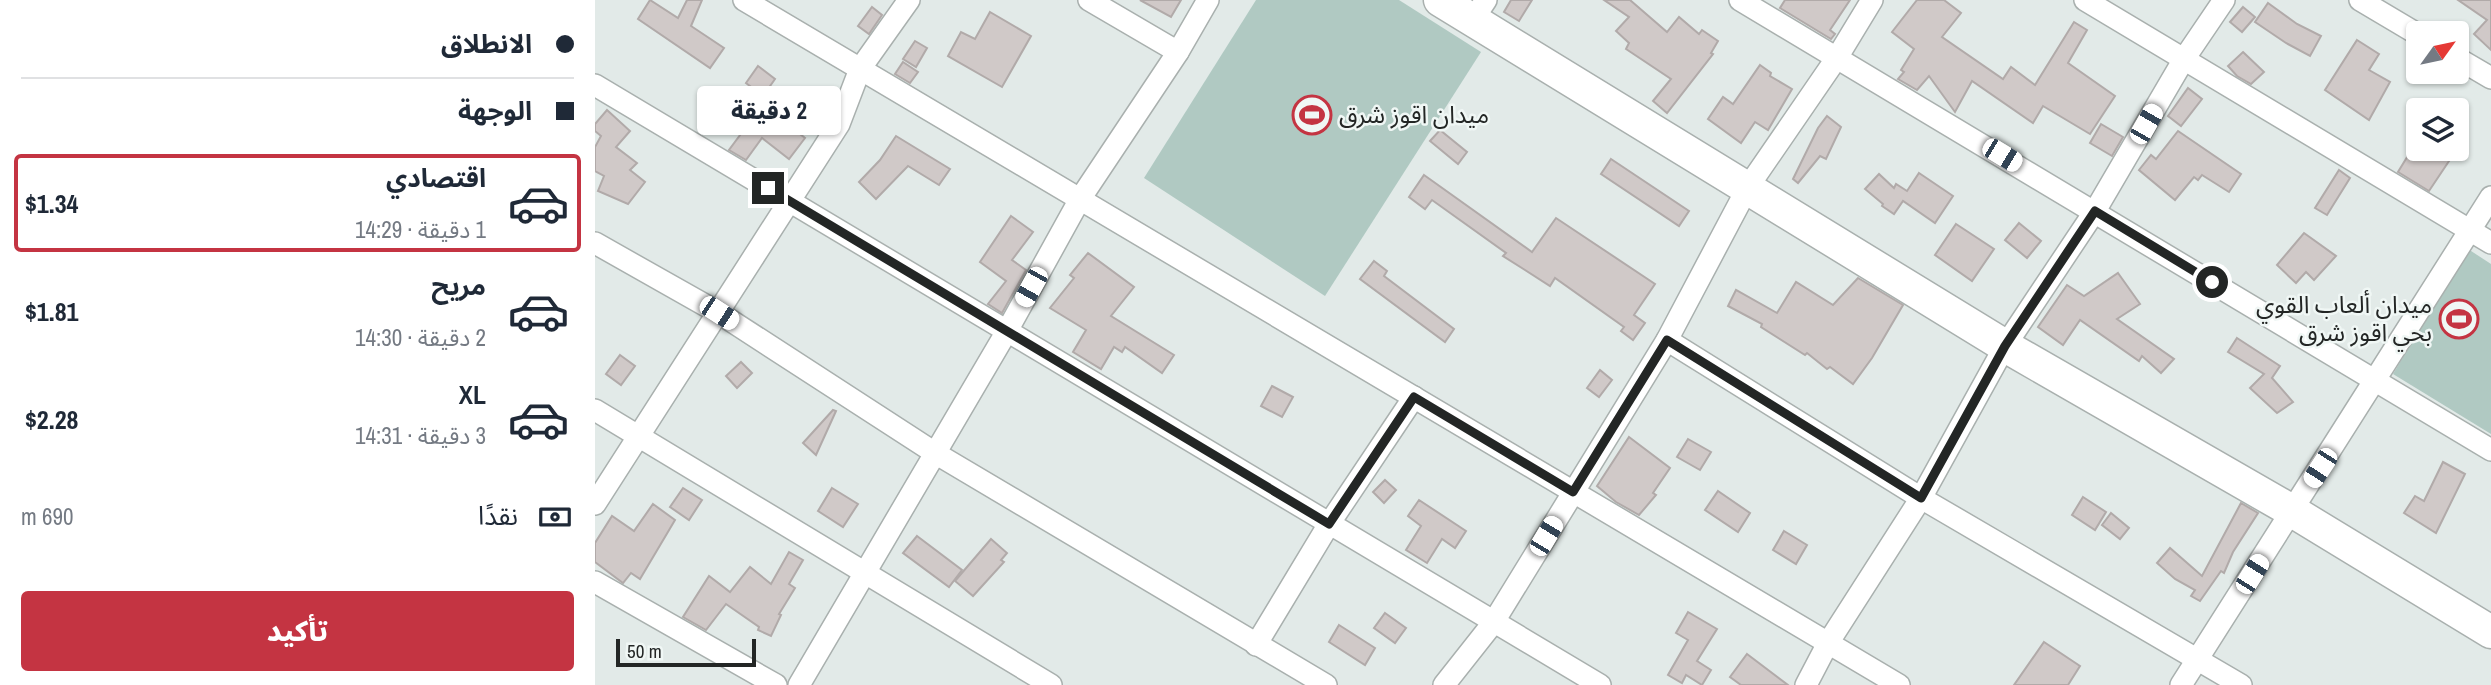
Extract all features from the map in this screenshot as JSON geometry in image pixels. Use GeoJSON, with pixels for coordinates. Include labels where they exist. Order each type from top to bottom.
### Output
{"type":"FeatureCollection","features":[{"type":"Feature","properties":{"kind":"street"},"geometry":{"type":"LineString","coordinates":[[744,0],[1899,685]]}},
{"type":"Feature","properties":{"kind":"street"},"geometry":{"type":"LineString","coordinates":[[595,504],[839,124],[860,69],[909,0]]}},
{"type":"Feature","properties":{"kind":"street"},"geometry":{"type":"LineString","coordinates":[[1089,0],[1178,52]]}},
{"type":"Feature","properties":{"kind":"street"},"geometry":{"type":"LineString","coordinates":[[799,685],[1007,331],[1080,199],[1178,52],[1208,0]]}},
{"type":"Feature","properties":{"kind":"street"},"geometry":{"type":"LineString","coordinates":[[1440,0],[1479,10],[1748,187],[2005,346],[2292,511],[2491,632]]}},
{"type":"Feature","properties":{"kind":"street"},"geometry":{"type":"LineString","coordinates":[[1740,0],[1838,56],[2491,450]]}},
{"type":"Feature","properties":{"kind":"street"},"geometry":{"type":"LineString","coordinates":[[1444,685],[1493,623],[1667,340],[1748,187],[1838,56],[1872,0]]}},
{"type":"Feature","properties":{"kind":"street"},"geometry":{"type":"LineString","coordinates":[[2085,0],[2491,243]]}},
{"type":"Feature","properties":{"kind":"street"},"geometry":{"type":"LineString","coordinates":[[1806,685],[1828,643],[1921,498],[2005,346],[2095,211],[2184,59],[2224,0]]}},
{"type":"Feature","properties":{"kind":"street"},"geometry":{"type":"LineString","coordinates":[[2360,0],[2406,27]]}},
{"type":"Feature","properties":{"kind":"street"},"geometry":{"type":"LineString","coordinates":[[2469,65],[2491,78]]}},
{"type":"Feature","properties":{"kind":"street"},"geometry":{"type":"LineString","coordinates":[[595,85],[1600,685]]}},
{"type":"Feature","properties":{"kind":"street"},"geometry":{"type":"LineString","coordinates":[[2181,685],[2491,197]]}},
{"type":"Feature","properties":{"kind":"street"},"geometry":{"type":"LineString","coordinates":[[595,243],[719,313],[935,453],[1326,685]]}},
{"type":"Feature","properties":{"kind":"street"},"geometry":{"type":"LineString","coordinates":[[1667,340],[1921,498],[2241,685]]}},
{"type":"Feature","properties":{"kind":"street"},"geometry":{"type":"LineString","coordinates":[[1256,645],[1329,524],[1414,397]]}},
{"type":"Feature","properties":{"kind":"street"},"geometry":{"type":"LineString","coordinates":[[595,410],[1051,685]]}},
{"type":"Feature","properties":{"kind":"street"},"geometry":{"type":"LineString","coordinates":[[595,582],[776,685]]}},
{"type":"Feature","properties":{"kind":"green space","name":"ميدان اقوز شرق"},"geometry":{"type":"Polygon","coordinates":[[[1256,0],[1399,0],[1481,52],[1325,296],[1144,178],[1256,0]]]}},
{"type":"Feature","properties":{"kind":"green space","name":"ميدان ألعاب القوي بحي اقوز شرق"},"geometry":{"type":"Polygon","coordinates":[[[2468,249],[2491,264],[2491,434],[2393,374],[2468,249]]]}},
{"type":"Feature","properties":{"kind":"building"},"geometry":{"type":"Polygon","coordinates":[[[650,0],[678,18],[687,0],[702,0],[691,26],[724,48],[710,68],[638,19],[650,0]]]}},
{"type":"Feature","properties":{"kind":"building"},"geometry":{"type":"Polygon","coordinates":[[[1140,0],[1181,0],[1171,17],[1140,0]]]}},
{"type":"Feature","properties":{"kind":"building"},"geometry":{"type":"Polygon","coordinates":[[[1511,0],[1532,0],[1519,21],[1504,12],[1511,0]]]}},
{"type":"Feature","properties":{"kind":"building"},"geometry":{"type":"Polygon","coordinates":[[[1604,0],[1630,0],[1667,32],[1679,17],[1699,34],[1702,30],[1718,41],[1711,53],[1713,54],[1667,113],[1653,101],[1671,79],[1626,49],[1629,43],[1616,31],[1629,17],[1604,0]]]}},
{"type":"Feature","properties":{"kind":"building"},"geometry":{"type":"Polygon","coordinates":[[[1785,0],[1850,0],[1830,30],[1835,34],[1831,39],[1780,8],[1785,0]]]}},
{"type":"Feature","properties":{"kind":"building"},"geometry":{"type":"Polygon","coordinates":[[[1917,0],[1944,0],[1961,13],[1942,37],[2003,79],[2011,67],[2035,85],[2074,22],[2087,30],[2068,63],[2115,96],[2090,134],[2043,106],[2033,123],[1972,81],[1955,112],[1929,76],[1917,90],[1898,79],[1914,49],[1892,32],[1917,0]]]}},
{"type":"Feature","properties":{"kind":"building"},"geometry":{"type":"Polygon","coordinates":[[[2458,0],[2491,0],[2491,50],[2474,34],[2487,20],[2458,0]]]}},
{"type":"Feature","properties":{"kind":"building"},"geometry":{"type":"Polygon","coordinates":[[[2268,3],[2297,24],[2321,36],[2310,56],[2255,22],[2268,3]]]}},
{"type":"Feature","properties":{"kind":"building"},"geometry":{"type":"Polygon","coordinates":[[[872,7],[882,15],[869,34],[858,26],[872,7]]]}},
{"type":"Feature","properties":{"kind":"building"},"geometry":{"type":"Polygon","coordinates":[[[2243,7],[2255,17],[2242,32],[2230,22],[2243,7]]]}},
{"type":"Feature","properties":{"kind":"building"},"geometry":{"type":"Polygon","coordinates":[[[990,12],[1031,36],[1002,87],[948,56],[961,32],[975,39],[990,12]]]}},
{"type":"Feature","properties":{"kind":"building"},"geometry":{"type":"Polygon","coordinates":[[[2357,40],[2379,54],[2369,70],[2390,82],[2369,120],[2325,90],[2357,40]]]}},
{"type":"Feature","properties":{"kind":"building"},"geometry":{"type":"Polygon","coordinates":[[[915,41],[927,48],[916,67],[903,59],[915,41]]]}},
{"type":"Feature","properties":{"kind":"building"},"geometry":{"type":"Polygon","coordinates":[[[2243,52],[2264,72],[2251,84],[2237,76],[2228,66],[2243,52]]]}},
{"type":"Feature","properties":{"kind":"building"},"geometry":{"type":"Polygon","coordinates":[[[903,62],[918,72],[910,83],[895,74],[903,62]]]}},
{"type":"Feature","properties":{"kind":"building"},"geometry":{"type":"Polygon","coordinates":[[[1760,65],[1771,73],[1770,76],[1792,89],[1768,130],[1755,122],[1741,143],[1708,119],[1723,97],[1733,104],[1760,65]]]}},
{"type":"Feature","properties":{"kind":"building"},"geometry":{"type":"Polygon","coordinates":[[[758,66],[775,79],[763,96],[746,83],[758,66]]]}},
{"type":"Feature","properties":{"kind":"building"},"geometry":{"type":"Polygon","coordinates":[[[2188,88],[2202,99],[2181,126],[2168,116],[2188,88]]]}},
{"type":"Feature","properties":{"kind":"building"},"geometry":{"type":"Polygon","coordinates":[[[607,110],[630,131],[616,147],[637,163],[630,170],[645,182],[628,204],[598,191],[604,176],[595,171],[595,147],[601,136],[595,131],[595,124],[607,110]]]}},
{"type":"Feature","properties":{"kind":"building"},"geometry":{"type":"Polygon","coordinates":[[[758,111],[781,129],[786,123],[805,138],[789,159],[762,138],[746,160],[729,150],[758,111]]]}},
{"type":"Feature","properties":{"kind":"building"},"geometry":{"type":"Polygon","coordinates":[[[1827,116],[1841,127],[1826,159],[1820,156],[1798,183],[1793,179],[1818,128],[1827,116]]]}},
{"type":"Feature","properties":{"kind":"building"},"geometry":{"type":"Polygon","coordinates":[[[2101,124],[2123,137],[2112,156],[2090,143],[2101,124]]]}},
{"type":"Feature","properties":{"kind":"building"},"geometry":{"type":"Polygon","coordinates":[[[1440,130],[1467,152],[1458,164],[1430,141],[1440,130]]]}},
{"type":"Feature","properties":{"kind":"building"},"geometry":{"type":"Polygon","coordinates":[[[2178,131],[2241,174],[2229,192],[2202,175],[2198,180],[2194,177],[2175,200],[2139,170],[2151,155],[2156,159],[2178,131]]]}},
{"type":"Feature","properties":{"kind":"building"},"geometry":{"type":"Polygon","coordinates":[[[896,136],[950,169],[939,185],[908,166],[876,199],[859,182],[880,160],[896,136]]]}},
{"type":"Feature","properties":{"kind":"building"},"geometry":{"type":"Polygon","coordinates":[[[1611,159],[1689,211],[1679,226],[1601,174],[1611,159]]]}},
{"type":"Feature","properties":{"kind":"building"},"geometry":{"type":"Polygon","coordinates":[[[2406,159],[2406,161],[2449,161],[2429,191],[2398,172],[2406,159]]]}},
{"type":"Feature","properties":{"kind":"building"},"geometry":{"type":"Polygon","coordinates":[[[2339,170],[2350,178],[2327,215],[2315,208],[2339,170]]]}},
{"type":"Feature","properties":{"kind":"building"},"geometry":{"type":"Polygon","coordinates":[[[1919,173],[1953,196],[1935,223],[1903,201],[1894,214],[1865,189],[1879,174],[1894,188],[1896,184],[1907,191],[1919,173]]]}},
{"type":"Feature","properties":{"kind":"building"},"geometry":{"type":"Polygon","coordinates":[[[1424,175],[1532,252],[1556,218],[1655,284],[1634,315],[1645,323],[1633,340],[1621,331],[1624,327],[1555,278],[1550,286],[1503,256],[1506,253],[1432,200],[1425,209],[1409,197],[1424,175]]]}},
{"type":"Feature","properties":{"kind":"building"},"geometry":{"type":"Polygon","coordinates":[[[1011,216],[1033,232],[1012,260],[1026,270],[1002,313],[988,304],[1006,281],[980,262],[1011,216]]]}},
{"type":"Feature","properties":{"kind":"building"},"geometry":{"type":"Polygon","coordinates":[[[2019,223],[2041,241],[2027,258],[2005,240],[2019,223]]]}},
{"type":"Feature","properties":{"kind":"building"},"geometry":{"type":"Polygon","coordinates":[[[1956,224],[1994,249],[1972,281],[1935,255],[1956,224]]]}},
{"type":"Feature","properties":{"kind":"building"},"geometry":{"type":"Polygon","coordinates":[[[2304,233],[2336,256],[2314,280],[2306,272],[2296,283],[2277,265],[2304,233]]]}},
{"type":"Feature","properties":{"kind":"building"},"geometry":{"type":"Polygon","coordinates":[[[1088,253],[1134,287],[1111,316],[1174,355],[1162,373],[1125,347],[1122,352],[1114,347],[1101,369],[1073,352],[1086,330],[1050,308],[1074,278],[1070,275],[1088,253]]]}},
{"type":"Feature","properties":{"kind":"building"},"geometry":{"type":"Polygon","coordinates":[[[1374,261],[1387,271],[1384,276],[1454,329],[1445,342],[1360,279],[1374,261]]]}},
{"type":"Feature","properties":{"kind":"building"},"geometry":{"type":"Polygon","coordinates":[[[2118,273],[2140,304],[2117,319],[2174,359],[2161,373],[2142,356],[2139,361],[2080,320],[2063,345],[2038,327],[2067,285],[2084,296],[2118,273]]]}},
{"type":"Feature","properties":{"kind":"building"},"geometry":{"type":"Polygon","coordinates":[[[1858,278],[1903,305],[1872,358],[1853,384],[1830,367],[1827,369],[1807,353],[1805,355],[1761,327],[1762,324],[1728,306],[1736,290],[1777,313],[1796,282],[1833,305],[1858,278]]]}},
{"type":"Feature","properties":{"kind":"building"},"geometry":{"type":"Polygon","coordinates":[[[2237,338],[2280,366],[2272,378],[2293,402],[2277,413],[2250,388],[2264,374],[2228,352],[2237,338]]]}},
{"type":"Feature","properties":{"kind":"building"},"geometry":{"type":"Polygon","coordinates":[[[620,355],[635,366],[621,385],[606,374],[620,355]]]}},
{"type":"Feature","properties":{"kind":"building"},"geometry":{"type":"Polygon","coordinates":[[[741,362],[752,373],[737,388],[726,376],[741,362]]]}},
{"type":"Feature","properties":{"kind":"building"},"geometry":{"type":"Polygon","coordinates":[[[1600,370],[1612,380],[1599,397],[1587,388],[1600,370]]]}},
{"type":"Feature","properties":{"kind":"building"},"geometry":{"type":"Polygon","coordinates":[[[1272,386],[1293,397],[1282,417],[1261,406],[1272,386]]]}},
{"type":"Feature","properties":{"kind":"building"},"geometry":{"type":"Polygon","coordinates":[[[833,410],[836,411],[816,455],[803,443],[833,410]]]}},
{"type":"Feature","properties":{"kind":"building"},"geometry":{"type":"Polygon","coordinates":[[[1629,437],[1670,468],[1653,493],[1656,495],[1639,515],[1616,502],[1597,486],[1629,437]]]}},
{"type":"Feature","properties":{"kind":"building"},"geometry":{"type":"Polygon","coordinates":[[[1688,439],[1711,452],[1700,470],[1677,457],[1688,439]]]}},
{"type":"Feature","properties":{"kind":"building"},"geometry":{"type":"Polygon","coordinates":[[[2443,462],[2465,474],[2436,533],[2404,513],[2415,496],[2424,501],[2443,462]]]}},
{"type":"Feature","properties":{"kind":"building"},"geometry":{"type":"Polygon","coordinates":[[[1385,480],[1396,490],[1384,503],[1373,492],[1385,480]]]}},
{"type":"Feature","properties":{"kind":"building"},"geometry":{"type":"Polygon","coordinates":[[[683,488],[702,500],[689,520],[670,507],[683,488]]]}},
{"type":"Feature","properties":{"kind":"building"},"geometry":{"type":"Polygon","coordinates":[[[832,488],[858,504],[843,527],[818,511],[832,488]]]}},
{"type":"Feature","properties":{"kind":"building"},"geometry":{"type":"Polygon","coordinates":[[[1718,491],[1750,513],[1738,532],[1705,510],[1718,491]]]}},
{"type":"Feature","properties":{"kind":"building"},"geometry":{"type":"Polygon","coordinates":[[[2083,497],[2106,512],[2095,530],[2072,515],[2083,497]]]}},
{"type":"Feature","properties":{"kind":"building"},"geometry":{"type":"Polygon","coordinates":[[[1419,500],[1466,531],[1455,548],[1442,539],[1427,563],[1406,550],[1421,526],[1408,516],[1419,500]]]}},
{"type":"Feature","properties":{"kind":"building"},"geometry":{"type":"Polygon","coordinates":[[[2241,503],[2258,513],[2233,552],[2224,573],[2221,571],[2200,601],[2191,596],[2195,590],[2175,579],[2157,563],[2170,548],[2202,576],[2241,503]]]}},
{"type":"Feature","properties":{"kind":"building"},"geometry":{"type":"Polygon","coordinates":[[[653,504],[675,520],[640,579],[631,573],[623,583],[595,562],[595,543],[612,516],[634,531],[653,504]]]}},
{"type":"Feature","properties":{"kind":"building"},"geometry":{"type":"Polygon","coordinates":[[[2111,513],[2129,528],[2120,539],[2102,525],[2111,513]]]}},
{"type":"Feature","properties":{"kind":"building"},"geometry":{"type":"Polygon","coordinates":[[[1784,531],[1807,545],[1796,564],[1773,550],[1784,531]]]}},
{"type":"Feature","properties":{"kind":"building"},"geometry":{"type":"Polygon","coordinates":[[[917,536],[962,570],[949,587],[903,553],[917,536]]]}},
{"type":"Feature","properties":{"kind":"building"},"geometry":{"type":"Polygon","coordinates":[[[991,539],[1007,553],[1001,560],[1004,562],[973,596],[955,581],[991,539]]]}},
{"type":"Feature","properties":{"kind":"building"},"geometry":{"type":"Polygon","coordinates":[[[789,552],[803,560],[789,584],[795,588],[779,614],[781,615],[771,636],[758,630],[759,627],[726,604],[706,630],[683,617],[709,576],[730,592],[750,567],[771,584],[789,552]]]}},
{"type":"Feature","properties":{"kind":"building"},"geometry":{"type":"Polygon","coordinates":[[[1688,612],[1717,629],[1697,661],[1711,670],[1702,685],[1686,675],[1682,683],[1668,675],[1688,640],[1676,633],[1688,612]]]}},
{"type":"Feature","properties":{"kind":"building"},"geometry":{"type":"Polygon","coordinates":[[[1385,613],[1406,628],[1395,643],[1374,628],[1385,613]]]}},
{"type":"Feature","properties":{"kind":"building"},"geometry":{"type":"Polygon","coordinates":[[[1339,625],[1375,648],[1365,665],[1329,642],[1339,625]]]}},
{"type":"Feature","properties":{"kind":"building"},"geometry":{"type":"Polygon","coordinates":[[[2044,642],[2080,666],[2068,685],[2014,685],[2044,642]]]}},
{"type":"Feature","properties":{"kind":"building"},"geometry":{"type":"Polygon","coordinates":[[[1747,654],[1788,685],[1741,685],[1730,677],[1747,654]]]}},
{"type":"Feature","properties":{"kind":"place","name":"ميدان اقوز شرق"},"geometry":{"type":"Point","coordinates":[1312,115]}},
{"type":"Feature","properties":{"kind":"place","name":"ميدان ألعاب القوي بحي اقوز شرق"},"geometry":{"type":"Point","coordinates":[2459,319]}},
{"type":"Feature","properties":{"kind":"route"},"geometry":{"type":"LineString","coordinates":[[768,188],[1329,524],[1414,397],[1573,492],[1667,340],[1921,498],[2005,346],[2095,211],[2212,282]]}}]}
